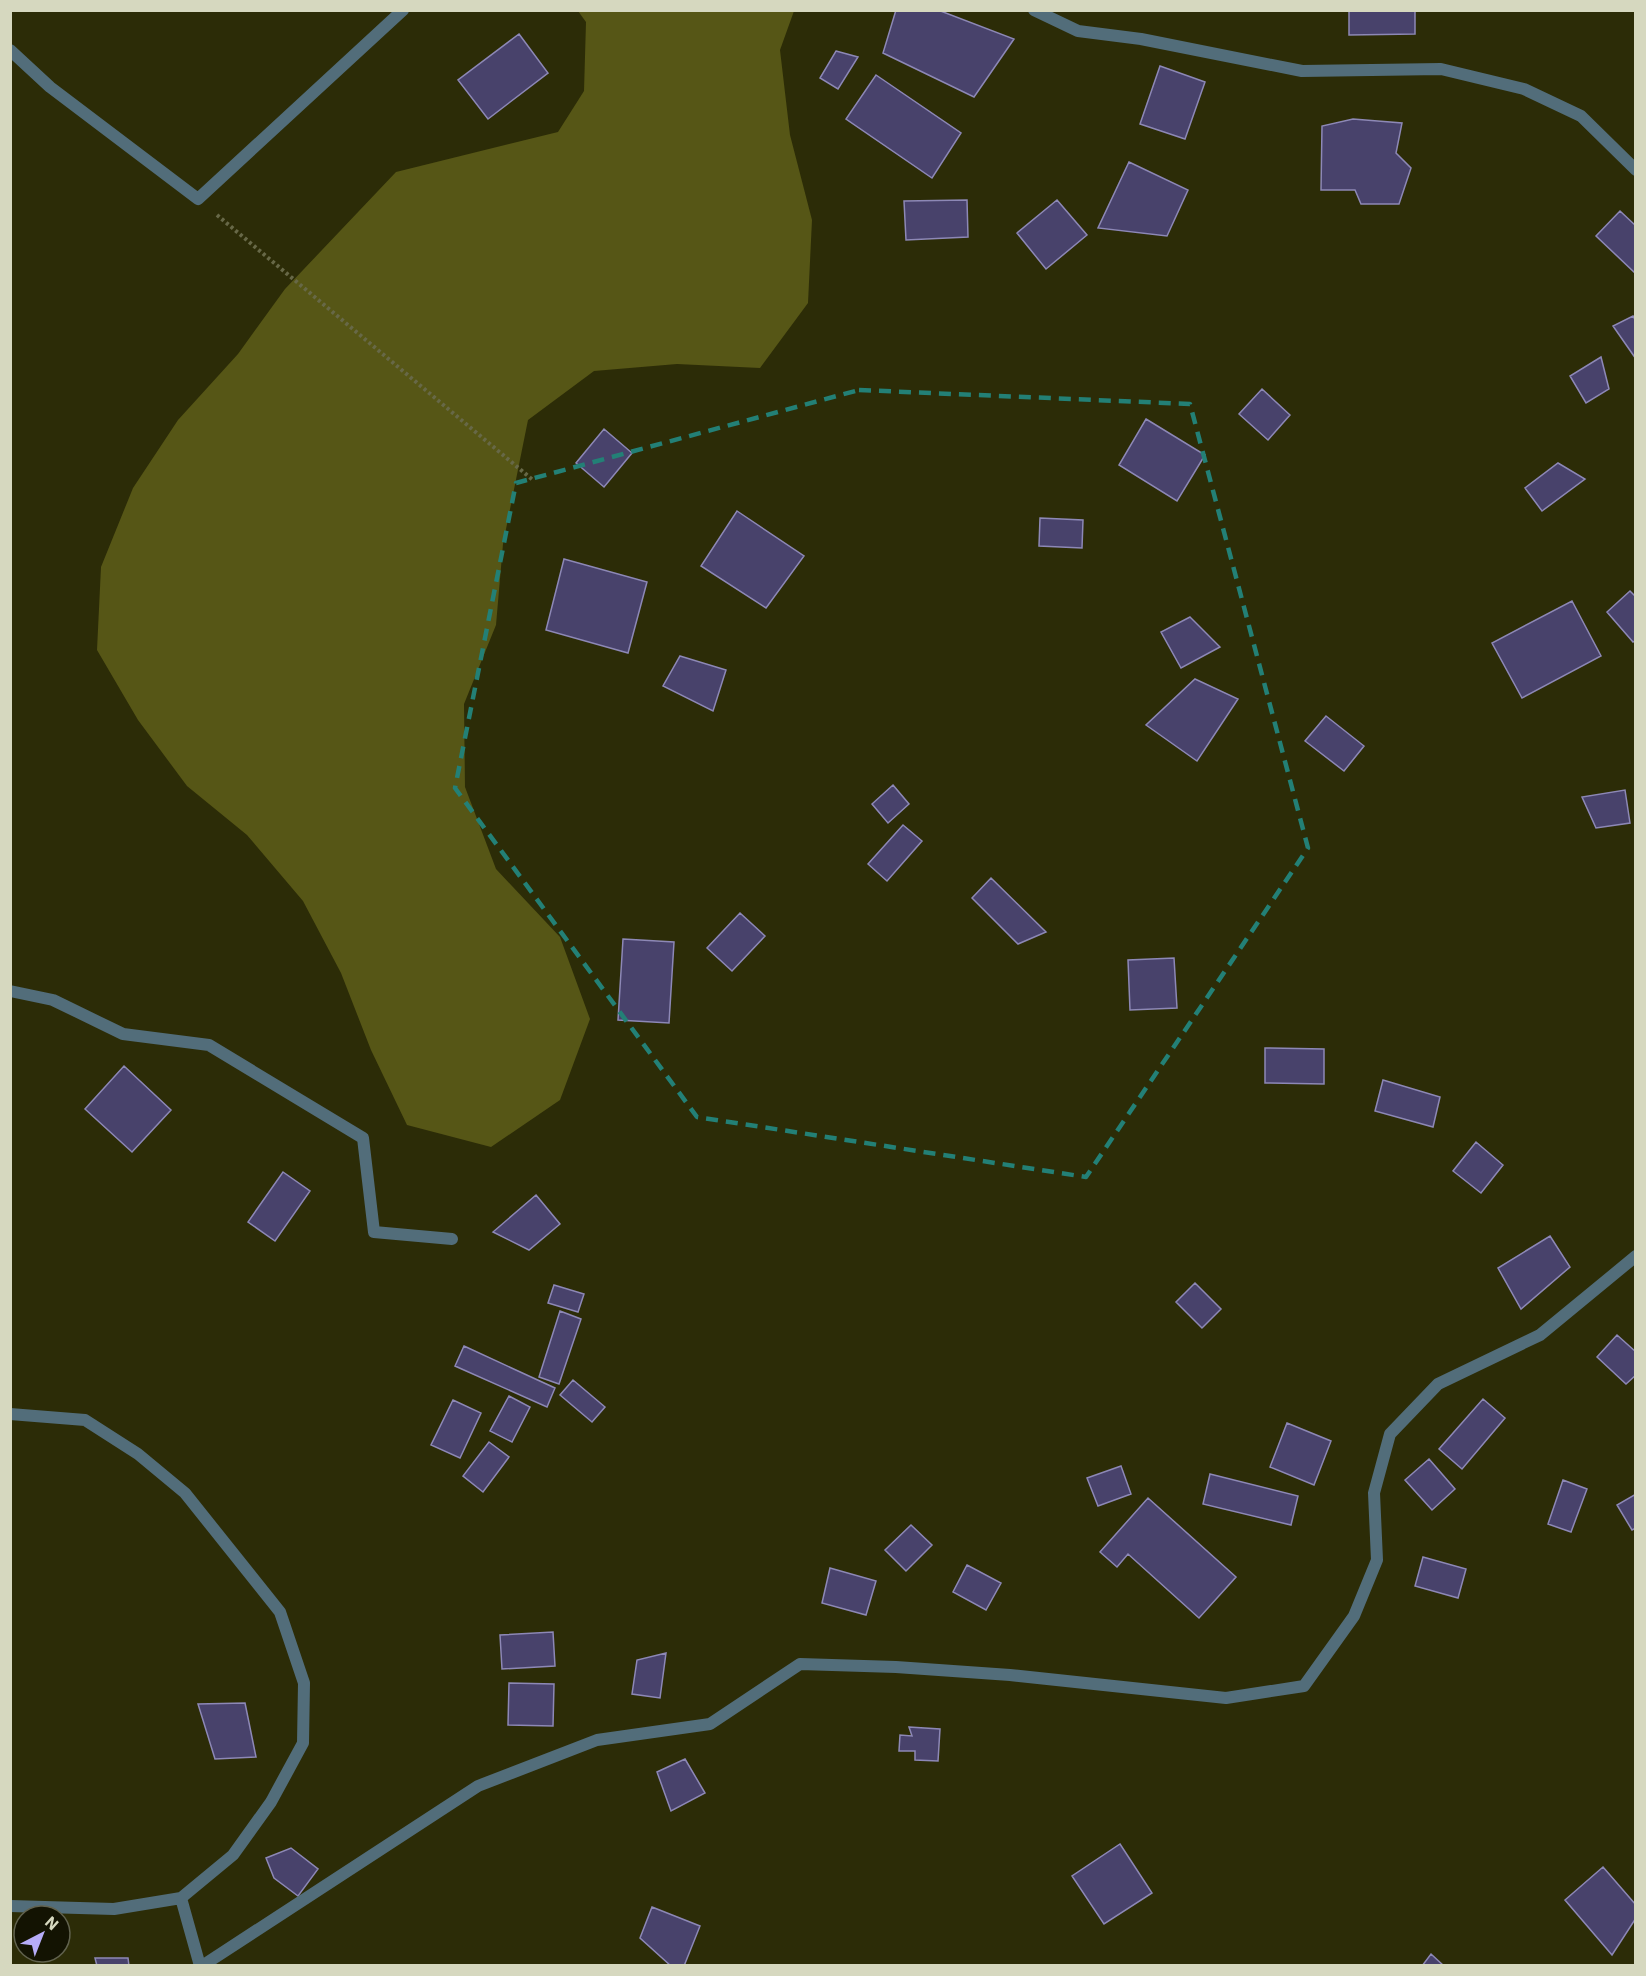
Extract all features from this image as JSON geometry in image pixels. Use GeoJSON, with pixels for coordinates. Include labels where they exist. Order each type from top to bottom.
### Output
{"type":"FeatureCollection","features":[{"type":"Feature","properties":{"kind":"street"},"geometry":{"type":"LineString","coordinates":[[10,50],[50,87],[198,200],[403,10]]}},
{"type":"Feature","properties":{"kind":"street"},"geometry":{"type":"LineString","coordinates":[[1034,10],[1078,31],[1141,39],[1302,71],[1441,69],[1524,89],[1581,116],[1635,170]]}},
{"type":"Feature","properties":{"kind":"street"},"geometry":{"type":"LineString","coordinates":[[10,991],[53,1000],[123,1034],[209,1045],[363,1138],[374,1232],[452,1239]]}},
{"type":"Feature","properties":{"kind":"street"},"geometry":{"type":"LineString","coordinates":[[181,1898],[201,1965],[478,1786],[597,1740],[710,1724],[800,1664],[896,1667],[999,1674],[1226,1698],[1304,1686],[1354,1616],[1377,1560],[1374,1493],[1390,1434],[1438,1384],[1540,1335],[1635,1256]]}},
{"type":"Feature","properties":{"kind":"street"},"geometry":{"type":"LineString","coordinates":[[10,1414],[85,1420],[138,1454],[185,1493],[280,1612],[304,1683],[303,1743],[271,1802],[233,1855],[181,1898],[114,1909],[10,1906]]}},
{"type":"Feature","properties":{"kind":"path"},"geometry":{"type":"LineString","coordinates":[[198,200],[534,481]]}},
{"type":"Feature","properties":{"kind":"highlighted area"},"geometry":{"type":"Polygon","coordinates":[[[859,390],[1190,404],[1308,848],[1086,1177],[697,1117],[455,788],[516,483],[859,390]]]}},
{"type":"Feature","properties":{"kind":"shaded area"},"geometry":{"type":"Polygon","coordinates":[[[578,11],[794,11],[780,50],[790,135],[812,220],[808,303],[760,368],[677,364],[594,371],[528,420],[503,544],[496,625],[464,704],[465,787],[496,869],[560,937],[590,1019],[560,1100],[491,1147],[407,1125],[371,1050],[341,973],[303,901],[247,835],[187,786],[138,720],[97,650],[101,567],[133,488],[178,420],[238,354],[285,289],[396,172],[558,132],[584,91],[586,22],[578,11]]]}},
{"type":"Feature","properties":{"kind":"building"},"geometry":{"type":"Polygon","coordinates":[[[896,10],[938,10],[1014,39],[974,97],[883,53],[896,10]]]}},
{"type":"Feature","properties":{"kind":"building"},"geometry":{"type":"Polygon","coordinates":[[[1349,10],[1415,10],[1415,34],[1349,35],[1349,10]]]}},
{"type":"Feature","properties":{"kind":"building"},"geometry":{"type":"Polygon","coordinates":[[[519,34],[548,73],[488,119],[458,80],[519,34]]]}},
{"type":"Feature","properties":{"kind":"building"},"geometry":{"type":"Polygon","coordinates":[[[836,51],[858,57],[838,89],[820,78],[836,51]]]}},
{"type":"Feature","properties":{"kind":"building"},"geometry":{"type":"Polygon","coordinates":[[[1160,66],[1205,82],[1185,139],[1140,124],[1160,66]]]}},
{"type":"Feature","properties":{"kind":"building"},"geometry":{"type":"Polygon","coordinates":[[[876,75],[961,133],[932,178],[846,119],[876,75]]]}},
{"type":"Feature","properties":{"kind":"building"},"geometry":{"type":"Polygon","coordinates":[[[1353,119],[1402,123],[1396,153],[1411,168],[1399,204],[1361,204],[1355,190],[1321,190],[1322,126],[1353,119]]]}},
{"type":"Feature","properties":{"kind":"building"},"geometry":{"type":"Polygon","coordinates":[[[1129,162],[1188,190],[1167,236],[1098,228],[1129,162]]]}},
{"type":"Feature","properties":{"kind":"building"},"geometry":{"type":"Polygon","coordinates":[[[967,200],[968,237],[906,240],[904,201],[967,200]]]}},
{"type":"Feature","properties":{"kind":"building"},"geometry":{"type":"Polygon","coordinates":[[[1057,200],[1087,235],[1046,269],[1017,233],[1057,200]]]}},
{"type":"Feature","properties":{"kind":"building"},"geometry":{"type":"Polygon","coordinates":[[[1620,211],[1636,226],[1635,273],[1596,236],[1620,211]]]}},
{"type":"Feature","properties":{"kind":"building"},"geometry":{"type":"Polygon","coordinates":[[[1633,316],[1636,321],[1636,359],[1613,326],[1633,316]]]}},
{"type":"Feature","properties":{"kind":"building"},"geometry":{"type":"Polygon","coordinates":[[[1601,357],[1609,389],[1586,403],[1570,376],[1601,357]]]}},
{"type":"Feature","properties":{"kind":"building"},"geometry":{"type":"Polygon","coordinates":[[[1262,389],[1290,415],[1268,440],[1239,414],[1262,389]]]}},
{"type":"Feature","properties":{"kind":"building"},"geometry":{"type":"Polygon","coordinates":[[[1146,419],[1205,455],[1177,501],[1119,465],[1146,419]]]}},
{"type":"Feature","properties":{"kind":"building"},"geometry":{"type":"Polygon","coordinates":[[[604,429],[632,453],[604,487],[576,463],[604,429]]]}},
{"type":"Feature","properties":{"kind":"building"},"geometry":{"type":"Polygon","coordinates":[[[1558,463],[1585,479],[1542,511],[1525,488],[1558,463]]]}},
{"type":"Feature","properties":{"kind":"building"},"geometry":{"type":"Polygon","coordinates":[[[737,511],[804,556],[766,608],[701,566],[737,511]]]}},
{"type":"Feature","properties":{"kind":"building"},"geometry":{"type":"Polygon","coordinates":[[[1040,518],[1083,520],[1082,548],[1039,546],[1040,518]]]}},
{"type":"Feature","properties":{"kind":"building"},"geometry":{"type":"Polygon","coordinates":[[[564,559],[647,582],[628,653],[546,630],[564,559]]]}},
{"type":"Feature","properties":{"kind":"building"},"geometry":{"type":"Polygon","coordinates":[[[1630,591],[1636,597],[1636,640],[1633,642],[1607,612],[1630,591]]]}},
{"type":"Feature","properties":{"kind":"building"},"geometry":{"type":"Polygon","coordinates":[[[1572,601],[1601,656],[1522,698],[1492,643],[1572,601]]]}},
{"type":"Feature","properties":{"kind":"building"},"geometry":{"type":"Polygon","coordinates":[[[1190,617],[1220,647],[1181,668],[1161,632],[1190,617]]]}},
{"type":"Feature","properties":{"kind":"building"},"geometry":{"type":"Polygon","coordinates":[[[680,656],[726,670],[713,711],[663,686],[680,656]]]}},
{"type":"Feature","properties":{"kind":"building"},"geometry":{"type":"Polygon","coordinates":[[[1195,679],[1238,699],[1197,761],[1146,725],[1195,679]]]}},
{"type":"Feature","properties":{"kind":"building"},"geometry":{"type":"Polygon","coordinates":[[[1326,716],[1364,746],[1344,771],[1305,741],[1326,716]]]}},
{"type":"Feature","properties":{"kind":"building"},"geometry":{"type":"Polygon","coordinates":[[[893,785],[909,804],[888,823],[872,804],[893,785]]]}},
{"type":"Feature","properties":{"kind":"building"},"geometry":{"type":"Polygon","coordinates":[[[1625,790],[1630,823],[1596,828],[1582,797],[1625,790]]]}},
{"type":"Feature","properties":{"kind":"building"},"geometry":{"type":"Polygon","coordinates":[[[903,825],[922,841],[887,881],[868,864],[903,825]]]}},
{"type":"Feature","properties":{"kind":"building"},"geometry":{"type":"Polygon","coordinates":[[[991,878],[1046,932],[1018,944],[972,898],[991,878]]]}},
{"type":"Feature","properties":{"kind":"building"},"geometry":{"type":"Polygon","coordinates":[[[740,913],[765,936],[732,971],[707,948],[740,913]]]}},
{"type":"Feature","properties":{"kind":"building"},"geometry":{"type":"Polygon","coordinates":[[[623,939],[674,942],[669,1023],[618,1020],[623,939]]]}},
{"type":"Feature","properties":{"kind":"building"},"geometry":{"type":"Polygon","coordinates":[[[1174,958],[1177,1008],[1130,1010],[1128,960],[1174,958]]]}},
{"type":"Feature","properties":{"kind":"building"},"geometry":{"type":"Polygon","coordinates":[[[1265,1048],[1324,1049],[1324,1084],[1265,1083],[1265,1048]]]}},
{"type":"Feature","properties":{"kind":"building"},"geometry":{"type":"Polygon","coordinates":[[[124,1066],[171,1110],[132,1152],[85,1109],[124,1066]]]}},
{"type":"Feature","properties":{"kind":"building"},"geometry":{"type":"Polygon","coordinates":[[[1383,1080],[1440,1097],[1433,1127],[1375,1111],[1383,1080]]]}},
{"type":"Feature","properties":{"kind":"building"},"geometry":{"type":"Polygon","coordinates":[[[1476,1142],[1503,1165],[1481,1193],[1453,1171],[1476,1142]]]}},
{"type":"Feature","properties":{"kind":"building"},"geometry":{"type":"Polygon","coordinates":[[[283,1172],[310,1191],[275,1241],[248,1222],[283,1172]]]}},
{"type":"Feature","properties":{"kind":"building"},"geometry":{"type":"Polygon","coordinates":[[[536,1195],[560,1224],[529,1250],[493,1232],[536,1195]]]}},
{"type":"Feature","properties":{"kind":"building"},"geometry":{"type":"Polygon","coordinates":[[[1550,1236],[1570,1267],[1521,1309],[1498,1268],[1550,1236]]]}},
{"type":"Feature","properties":{"kind":"building"},"geometry":{"type":"Polygon","coordinates":[[[1195,1283],[1221,1309],[1202,1328],[1176,1302],[1195,1283]]]}},
{"type":"Feature","properties":{"kind":"building"},"geometry":{"type":"Polygon","coordinates":[[[554,1285],[584,1294],[578,1312],[548,1303],[554,1285]]]}},
{"type":"Feature","properties":{"kind":"building"},"geometry":{"type":"Polygon","coordinates":[[[560,1311],[581,1319],[559,1384],[539,1377],[560,1311]]]}},
{"type":"Feature","properties":{"kind":"building"},"geometry":{"type":"Polygon","coordinates":[[[1617,1335],[1636,1352],[1636,1375],[1626,1384],[1597,1357],[1617,1335]]]}},
{"type":"Feature","properties":{"kind":"building"},"geometry":{"type":"Polygon","coordinates":[[[464,1346],[555,1388],[547,1407],[455,1366],[464,1346]]]}},
{"type":"Feature","properties":{"kind":"building"},"geometry":{"type":"Polygon","coordinates":[[[573,1380],[605,1407],[592,1422],[560,1395],[573,1380]]]}},
{"type":"Feature","properties":{"kind":"building"},"geometry":{"type":"Polygon","coordinates":[[[509,1396],[530,1407],[512,1442],[490,1431],[509,1396]]]}},
{"type":"Feature","properties":{"kind":"building"},"geometry":{"type":"Polygon","coordinates":[[[1483,1399],[1505,1418],[1462,1469],[1439,1449],[1483,1399]]]}},
{"type":"Feature","properties":{"kind":"building"},"geometry":{"type":"Polygon","coordinates":[[[453,1400],[481,1413],[460,1458],[431,1445],[453,1400]]]}},
{"type":"Feature","properties":{"kind":"building"},"geometry":{"type":"Polygon","coordinates":[[[1287,1423],[1331,1441],[1314,1485],[1270,1467],[1287,1423]]]}},
{"type":"Feature","properties":{"kind":"building"},"geometry":{"type":"Polygon","coordinates":[[[489,1442],[509,1457],[483,1492],[463,1476],[489,1442]]]}},
{"type":"Feature","properties":{"kind":"building"},"geometry":{"type":"Polygon","coordinates":[[[1429,1459],[1455,1489],[1432,1510],[1405,1480],[1429,1459]]]}},
{"type":"Feature","properties":{"kind":"building"},"geometry":{"type":"Polygon","coordinates":[[[1121,1466],[1131,1494],[1098,1506],[1087,1478],[1121,1466]]]}},
{"type":"Feature","properties":{"kind":"building"},"geometry":{"type":"Polygon","coordinates":[[[1210,1474],[1298,1496],[1291,1525],[1203,1504],[1210,1474]]]}},
{"type":"Feature","properties":{"kind":"building"},"geometry":{"type":"Polygon","coordinates":[[[1563,1480],[1587,1489],[1571,1532],[1548,1524],[1563,1480]]]}},
{"type":"Feature","properties":{"kind":"building"},"geometry":{"type":"Polygon","coordinates":[[[1636,1494],[1636,1528],[1632,1530],[1617,1505],[1636,1494]]]}},
{"type":"Feature","properties":{"kind":"building"},"geometry":{"type":"Polygon","coordinates":[[[1148,1498],[1236,1577],[1199,1618],[1128,1554],[1117,1567],[1100,1552],[1148,1498]]]}},
{"type":"Feature","properties":{"kind":"building"},"geometry":{"type":"Polygon","coordinates":[[[911,1525],[932,1545],[906,1571],[885,1550],[911,1525]]]}},
{"type":"Feature","properties":{"kind":"building"},"geometry":{"type":"Polygon","coordinates":[[[1423,1557],[1466,1569],[1458,1598],[1415,1586],[1423,1557]]]}},
{"type":"Feature","properties":{"kind":"building"},"geometry":{"type":"Polygon","coordinates":[[[967,1565],[1001,1583],[986,1610],[953,1592],[967,1565]]]}},
{"type":"Feature","properties":{"kind":"building"},"geometry":{"type":"Polygon","coordinates":[[[830,1568],[876,1581],[866,1615],[822,1603],[830,1568]]]}},
{"type":"Feature","properties":{"kind":"building"},"geometry":{"type":"Polygon","coordinates":[[[553,1632],[555,1666],[502,1669],[500,1635],[553,1632]]]}},
{"type":"Feature","properties":{"kind":"building"},"geometry":{"type":"Polygon","coordinates":[[[666,1653],[660,1698],[632,1694],[637,1660],[666,1653]]]}},
{"type":"Feature","properties":{"kind":"building"},"geometry":{"type":"Polygon","coordinates":[[[509,1683],[554,1684],[553,1726],[508,1725],[509,1683]]]}},
{"type":"Feature","properties":{"kind":"building"},"geometry":{"type":"Polygon","coordinates":[[[245,1703],[256,1757],[215,1759],[198,1704],[245,1703]]]}},
{"type":"Feature","properties":{"kind":"building"},"geometry":{"type":"Polygon","coordinates":[[[909,1727],[940,1729],[938,1761],[915,1760],[915,1751],[899,1751],[900,1735],[912,1736],[909,1727]]]}},
{"type":"Feature","properties":{"kind":"building"},"geometry":{"type":"Polygon","coordinates":[[[685,1759],[705,1793],[671,1811],[657,1772],[685,1759]]]}},
{"type":"Feature","properties":{"kind":"building"},"geometry":{"type":"Polygon","coordinates":[[[1120,1844],[1152,1893],[1104,1924],[1072,1876],[1120,1844]]]}},
{"type":"Feature","properties":{"kind":"building"},"geometry":{"type":"Polygon","coordinates":[[[291,1848],[318,1869],[298,1896],[274,1878],[266,1858],[291,1848]]]}},
{"type":"Feature","properties":{"kind":"building"},"geometry":{"type":"Polygon","coordinates":[[[1603,1867],[1636,1905],[1636,1918],[1612,1955],[1565,1900],[1603,1867]]]}},
{"type":"Feature","properties":{"kind":"building"},"geometry":{"type":"Polygon","coordinates":[[[652,1907],[700,1926],[684,1966],[671,1966],[640,1938],[652,1907]]]}},
{"type":"Feature","properties":{"kind":"building"},"geometry":{"type":"Polygon","coordinates":[[[1431,1954],[1444,1966],[1422,1966],[1431,1954]]]}},
{"type":"Feature","properties":{"kind":"building"},"geometry":{"type":"Polygon","coordinates":[[[95,1958],[128,1958],[129,1966],[97,1966],[95,1958]]]}}]}
